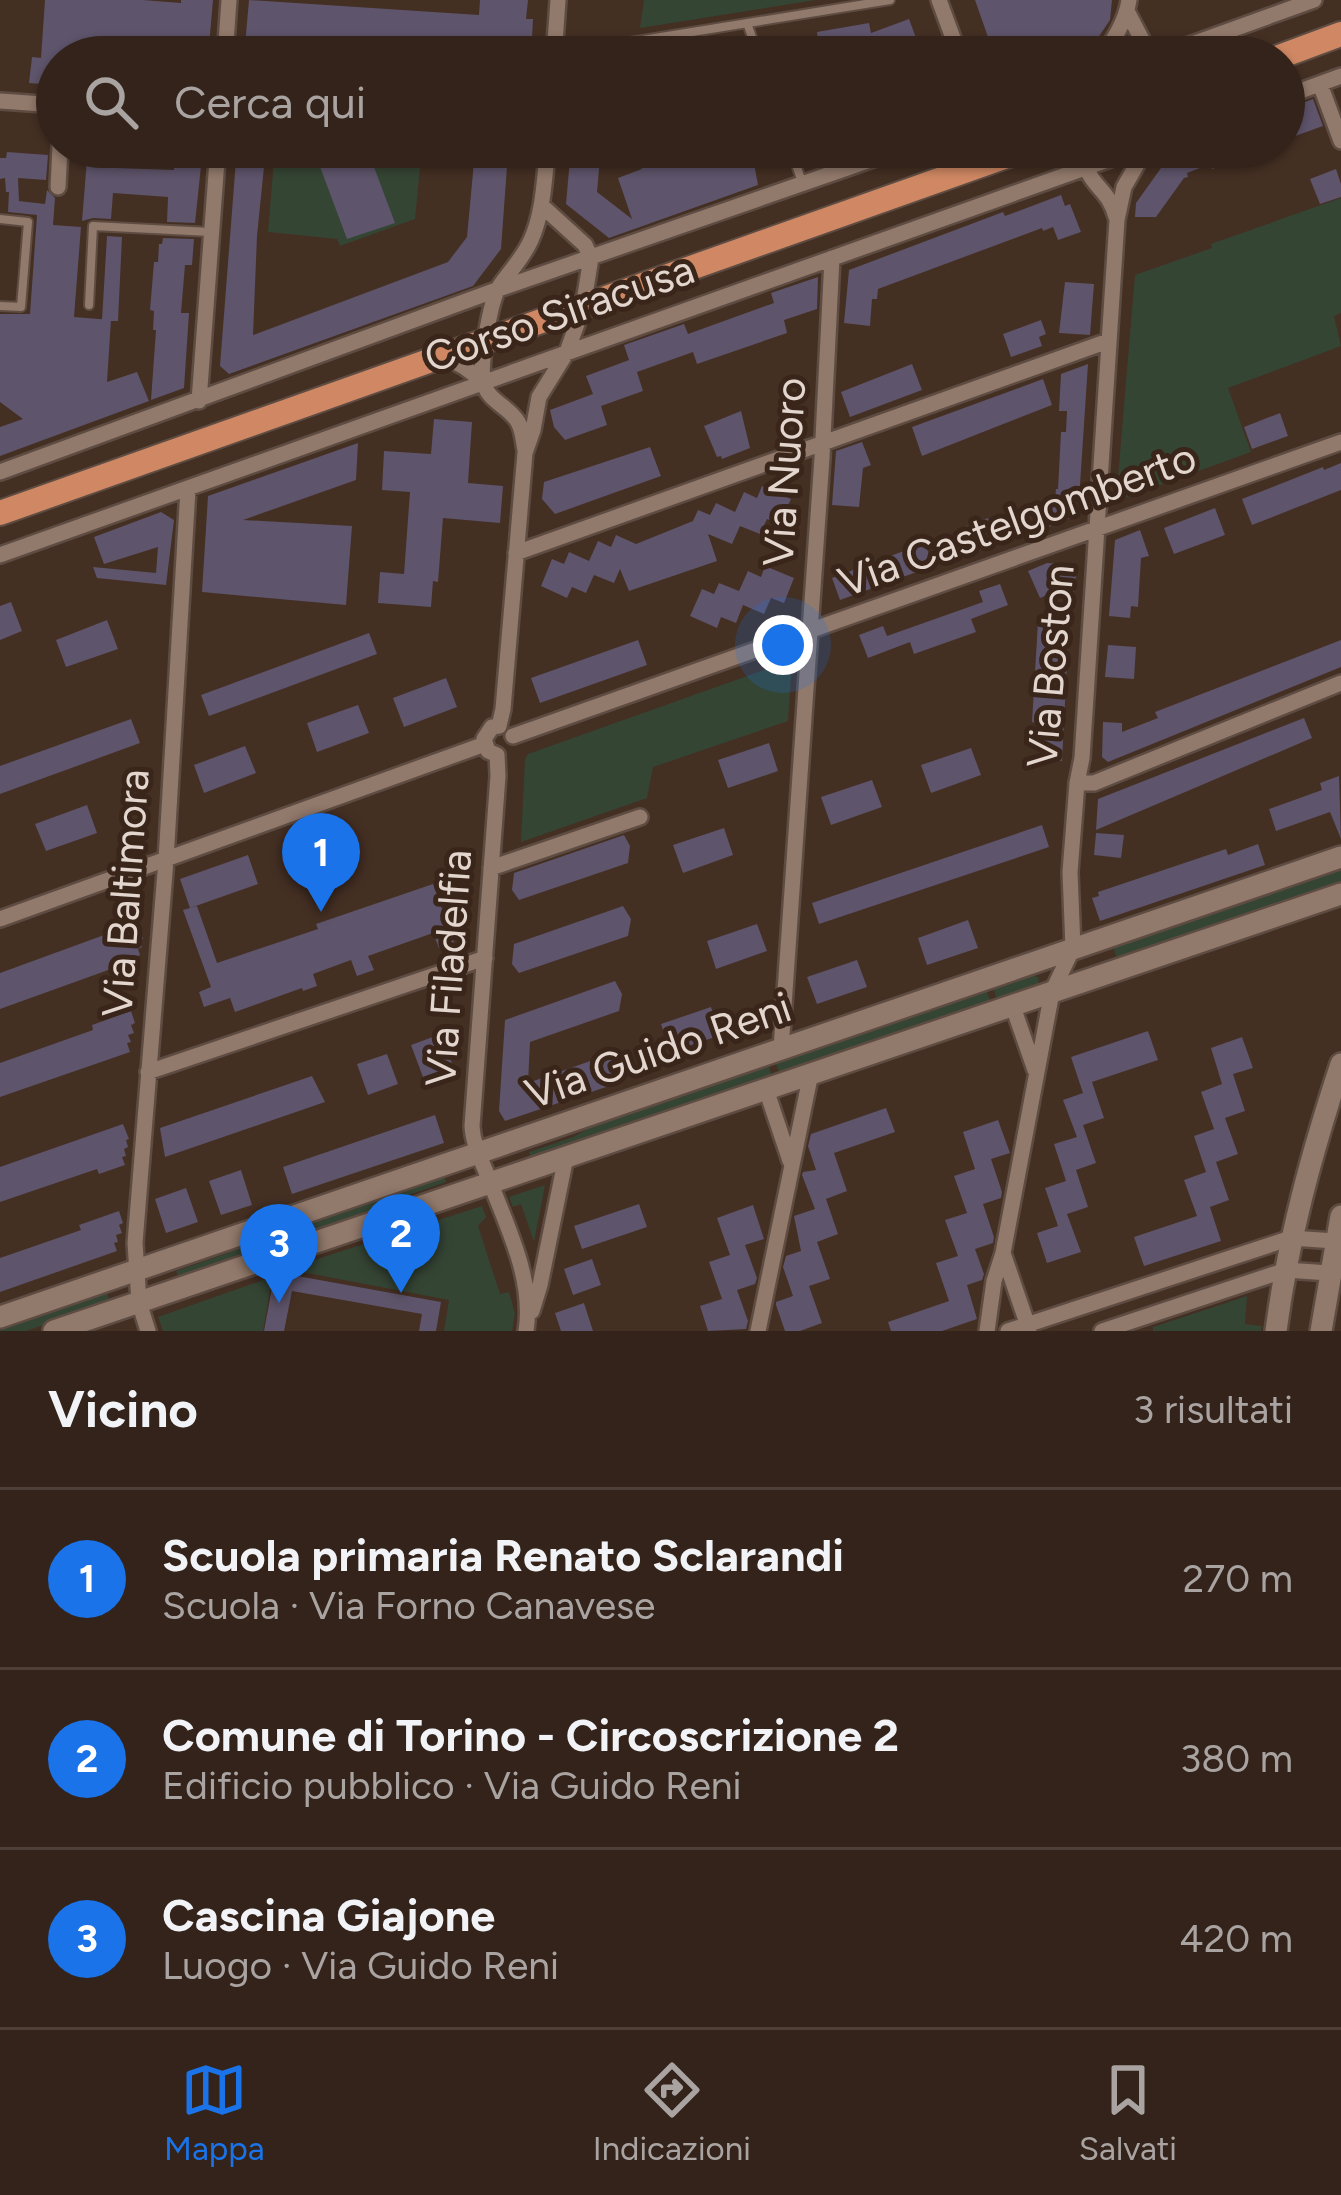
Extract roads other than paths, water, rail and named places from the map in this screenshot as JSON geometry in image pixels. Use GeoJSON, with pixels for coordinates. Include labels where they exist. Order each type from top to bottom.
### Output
{"type":"FeatureCollection","features":[{"type":"Feature","properties":{"kind":"main road"},"geometry":{"type":"LineString","coordinates":[[1305,47],[1341,34]]}},
{"type":"Feature","properties":{"kind":"main road","name":"Corso Siracusa"},"geometry":{"type":"LineString","coordinates":[[2,513],[972,168]]}},
{"type":"Feature","properties":{"kind":"main road","name":"Via Guido Reni"},"geometry":{"type":"LineString","coordinates":[[0,1317],[1341,857]]}},
{"type":"Feature","properties":{"kind":"main road","name":"Via Guido Reni"},"geometry":{"type":"LineString","coordinates":[[54,1331],[1012,1004],[1339,901]]}},
{"type":"Feature","properties":{"kind":"main road"},"geometry":{"type":"LineString","coordinates":[[1276,1331],[1291,1238],[1341,1064]]}},
{"type":"Feature","properties":{"kind":"main road"},"geometry":{"type":"LineString","coordinates":[[1322,1331],[1341,1216]]}},
{"type":"Feature","properties":{"kind":"street"},"geometry":{"type":"LineString","coordinates":[[226,36],[229,0]]}},
{"type":"Feature","properties":{"kind":"street"},"geometry":{"type":"LineString","coordinates":[[555,36],[558,0]]}},
{"type":"Feature","properties":{"kind":"street"},"geometry":{"type":"LineString","coordinates":[[939,0],[952,36]]}},
{"type":"Feature","properties":{"kind":"street"},"geometry":{"type":"LineString","coordinates":[[1205,36],[1279,6],[1313,0]]}},
{"type":"Feature","properties":{"kind":"street"},"geometry":{"type":"LineString","coordinates":[[1113,36],[1128,6]]}},
{"type":"Feature","properties":{"kind":"street"},"geometry":{"type":"LineString","coordinates":[[1128,6],[1143,36]]}},
{"type":"Feature","properties":{"kind":"street"},"geometry":{"type":"LineString","coordinates":[[1305,89],[1341,76]]}},
{"type":"Feature","properties":{"kind":"street"},"geometry":{"type":"LineString","coordinates":[[1320,84],[1341,141]]}},
{"type":"Feature","properties":{"kind":"street"},"geometry":{"type":"LineString","coordinates":[[0,101],[36,104]]}},
{"type":"Feature","properties":{"kind":"street"},"geometry":{"type":"LineString","coordinates":[[58,187],[59,168]]}},
{"type":"Feature","properties":{"kind":"street"},"geometry":{"type":"LineString","coordinates":[[199,401],[217,168]]}},
{"type":"Feature","properties":{"kind":"street"},"geometry":{"type":"LineString","coordinates":[[525,453],[519,423],[489,395],[483,382],[484,342],[496,290],[532,238],[545,168]]}},
{"type":"Feature","properties":{"kind":"street","name":"Corso Siracusa"},"geometry":{"type":"LineString","coordinates":[[0,472],[496,290],[850,168]]}},
{"type":"Feature","properties":{"kind":"street"},"geometry":{"type":"LineString","coordinates":[[1084,168],[1109,198],[1117,220]]}},
{"type":"Feature","properties":{"kind":"street","name":"Corso Siracusa"},"geometry":{"type":"LineString","coordinates":[[0,555],[1084,168]]}},
{"type":"Feature","properties":{"kind":"street","name":"Via Boston"},"geometry":{"type":"LineString","coordinates":[[987,1331],[1052,992],[1073,948],[1070,872],[1117,220],[1134,168]]}},
{"type":"Feature","properties":{"kind":"street"},"geometry":{"type":"LineString","coordinates":[[0,919],[491,750],[509,751],[514,742],[506,731],[503,709],[525,453],[538,397],[567,352],[583,307],[591,258],[586,245],[541,205]]}},
{"type":"Feature","properties":{"kind":"street","name":"Via Nuoro"},"geometry":{"type":"LineString","coordinates":[[782,1049],[832,258]]}},
{"type":"Feature","properties":{"kind":"street"},"geometry":{"type":"LineString","coordinates":[[516,553],[1108,341]]}},
{"type":"Feature","properties":{"kind":"street"},"geometry":{"type":"LineString","coordinates":[[444,356],[483,382]]}},
{"type":"Feature","properties":{"kind":"street","name":"Via Castelgomberto"},"geometry":{"type":"LineString","coordinates":[[506,731],[810,631],[1341,442]]}},
{"type":"Feature","properties":{"kind":"street","name":"Via Baltimora"},"geometry":{"type":"LineString","coordinates":[[139,1302],[135,1243],[166,860],[188,489]]}},
{"type":"Feature","properties":{"kind":"street"},"geometry":{"type":"LineString","coordinates":[[1077,783],[1094,783],[1341,683]]}},
{"type":"Feature","properties":{"kind":"street"},"geometry":{"type":"LineString","coordinates":[[491,750],[487,732],[506,731]]}},
{"type":"Feature","properties":{"kind":"street","name":"Via Filadelfia"},"geometry":{"type":"LineString","coordinates":[[491,750],[498,776],[472,1126],[526,1285],[526,1331]]}},
{"type":"Feature","properties":{"kind":"street"},"geometry":{"type":"LineString","coordinates":[[491,868],[640,817]]}},
{"type":"Feature","properties":{"kind":"street"},"geometry":{"type":"LineString","coordinates":[[148,1072],[485,958]]}},
{"type":"Feature","properties":{"kind":"street"},"geometry":{"type":"LineString","coordinates":[[1012,1004],[1036,1074]]}},
{"type":"Feature","properties":{"kind":"street"},"geometry":{"type":"LineString","coordinates":[[758,1331],[812,1073]]}},
{"type":"Feature","properties":{"kind":"street"},"geometry":{"type":"LineString","coordinates":[[766,1089],[791,1164]]}},
{"type":"Feature","properties":{"kind":"street"},"geometry":{"type":"LineString","coordinates":[[526,1331],[566,1157]]}},
{"type":"Feature","properties":{"kind":"street"},"geometry":{"type":"LineString","coordinates":[[1008,1331],[1029,1328],[1291,1238],[1334,1256]]}},
{"type":"Feature","properties":{"kind":"street"},"geometry":{"type":"LineString","coordinates":[[1003,1253],[1029,1328]]}},
{"type":"Feature","properties":{"kind":"street"},"geometry":{"type":"LineString","coordinates":[[1102,1331],[1131,1326],[1334,1256]]}},
{"type":"Feature","properties":{"kind":"street"},"geometry":{"type":"LineString","coordinates":[[1131,1326],[1132,1290]]}},
{"type":"Feature","properties":{"kind":"street"},"geometry":{"type":"LineString","coordinates":[[139,1302],[148,1331]]}},
{"type":"Feature","properties":{"kind":"lane"},"geometry":{"type":"LineString","coordinates":[[669,36],[890,0]]}},
{"type":"Feature","properties":{"kind":"lane"},"geometry":{"type":"LineString","coordinates":[[747,23],[752,36]]}},
{"type":"Feature","properties":{"kind":"lane"},"geometry":{"type":"LineString","coordinates":[[797,168],[803,185]]}},
{"type":"Feature","properties":{"kind":"lane"},"geometry":{"type":"LineString","coordinates":[[0,219],[28,222],[21,307],[0,306]]}},
{"type":"Feature","properties":{"kind":"lane"},"geometry":{"type":"LineString","coordinates":[[88,305],[93,226],[212,232]]}},
{"type":"Feature","properties":{"kind":"place","name":"Scuola primaria Renato Sclarandi"},"geometry":{"type":"Point","coordinates":[321,912]}},
{"type":"Feature","properties":{"kind":"place","name":"Comune di Torino - Circoscrizione 2"},"geometry":{"type":"Point","coordinates":[401,1293]}},
{"type":"Feature","properties":{"kind":"place","name":"Cascina Giajone"},"geometry":{"type":"Point","coordinates":[279,1303]}}]}
